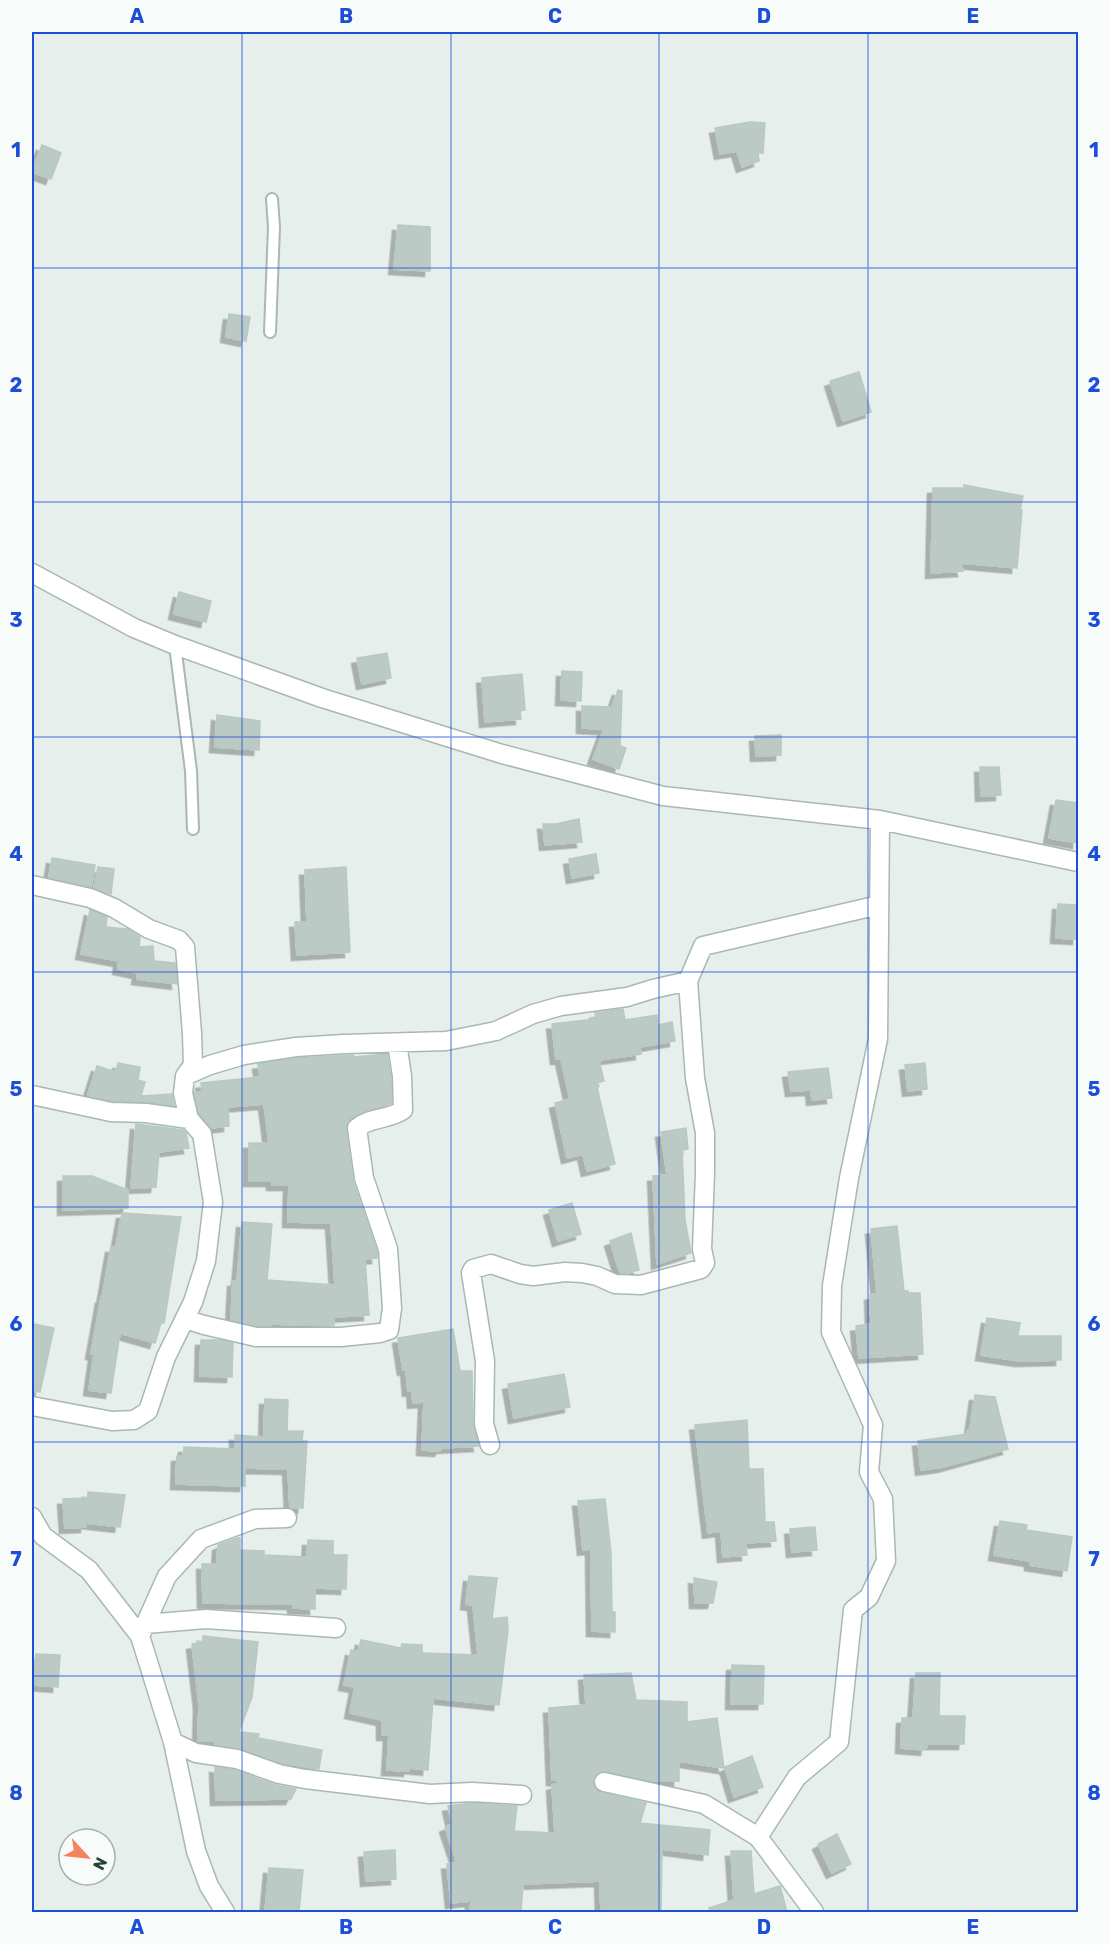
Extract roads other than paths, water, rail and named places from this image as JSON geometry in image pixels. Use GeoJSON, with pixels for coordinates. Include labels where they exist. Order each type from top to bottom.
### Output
{"type":"FeatureCollection","features":[{"type":"Feature","properties":{"kind":"street"},"geometry":{"type":"LineString","coordinates":[[32,573],[134,628],[175,645],[322,698],[502,754],[663,796],[880,820],[1078,862]]}},
{"type":"Feature","properties":{"kind":"street"},"geometry":{"type":"LineString","coordinates":[[758,1837],[797,1777],[839,1742],[853,1610],[869,1597],[886,1561],[883,1499],[869,1472],[873,1425],[831,1332],[832,1286],[848,1189],[878,1039],[880,820]]}},
{"type":"Feature","properties":{"kind":"street"},"geometry":{"type":"LineString","coordinates":[[32,885],[90,898],[114,908],[148,929],[179,940],[185,947],[193,1065],[185,1076],[183,1094],[189,1119],[202,1134],[213,1202],[206,1261],[193,1302],[166,1357],[148,1411],[134,1420],[112,1421],[32,1406]]}},
{"type":"Feature","properties":{"kind":"street"},"geometry":{"type":"LineString","coordinates":[[490,1445],[484,1424],[485,1361],[474,1299],[471,1273],[473,1269],[491,1264],[532,1276],[565,1272],[582,1273],[597,1276],[615,1284],[641,1285],[702,1269],[705,1263],[702,1249],[705,1133],[694,1078],[688,981],[704,946],[879,905]]}},
{"type":"Feature","properties":{"kind":"street"},"geometry":{"type":"LineString","coordinates":[[185,1076],[210,1065],[244,1055],[296,1047],[446,1041],[496,1031],[533,1014],[561,1006],[627,997],[653,988],[688,981]]}},
{"type":"Feature","properties":{"kind":"street"},"geometry":{"type":"LineString","coordinates":[[185,1319],[256,1337],[341,1336],[380,1333],[389,1330],[392,1308],[388,1249],[364,1178],[357,1128],[364,1122],[397,1115],[403,1110],[402,1076],[397,1043]]}},
{"type":"Feature","properties":{"kind":"street"},"geometry":{"type":"LineString","coordinates":[[32,1095],[111,1112],[146,1113],[189,1119]]}},
{"type":"Feature","properties":{"kind":"street"},"geometry":{"type":"LineString","coordinates":[[32,1517],[43,1536],[89,1570],[143,1630],[172,1742],[196,1851],[210,1886],[225,1912]]}},
{"type":"Feature","properties":{"kind":"street"},"geometry":{"type":"LineString","coordinates":[[143,1630],[167,1576],[201,1539],[255,1519],[286,1518]]}},
{"type":"Feature","properties":{"kind":"street"},"geometry":{"type":"LineString","coordinates":[[143,1630],[206,1619],[336,1628]]}},
{"type":"Feature","properties":{"kind":"street"},"geometry":{"type":"LineString","coordinates":[[172,1742],[196,1752],[237,1759],[305,1779],[430,1794],[472,1792],[522,1795]]}},
{"type":"Feature","properties":{"kind":"street"},"geometry":{"type":"LineString","coordinates":[[604,1782],[704,1804],[758,1837],[814,1912]]}},
{"type":"Feature","properties":{"kind":"lane"},"geometry":{"type":"LineString","coordinates":[[270,332],[274,227],[272,199]]}},
{"type":"Feature","properties":{"kind":"lane"},"geometry":{"type":"LineString","coordinates":[[175,645],[191,771],[193,828]]}}]}
